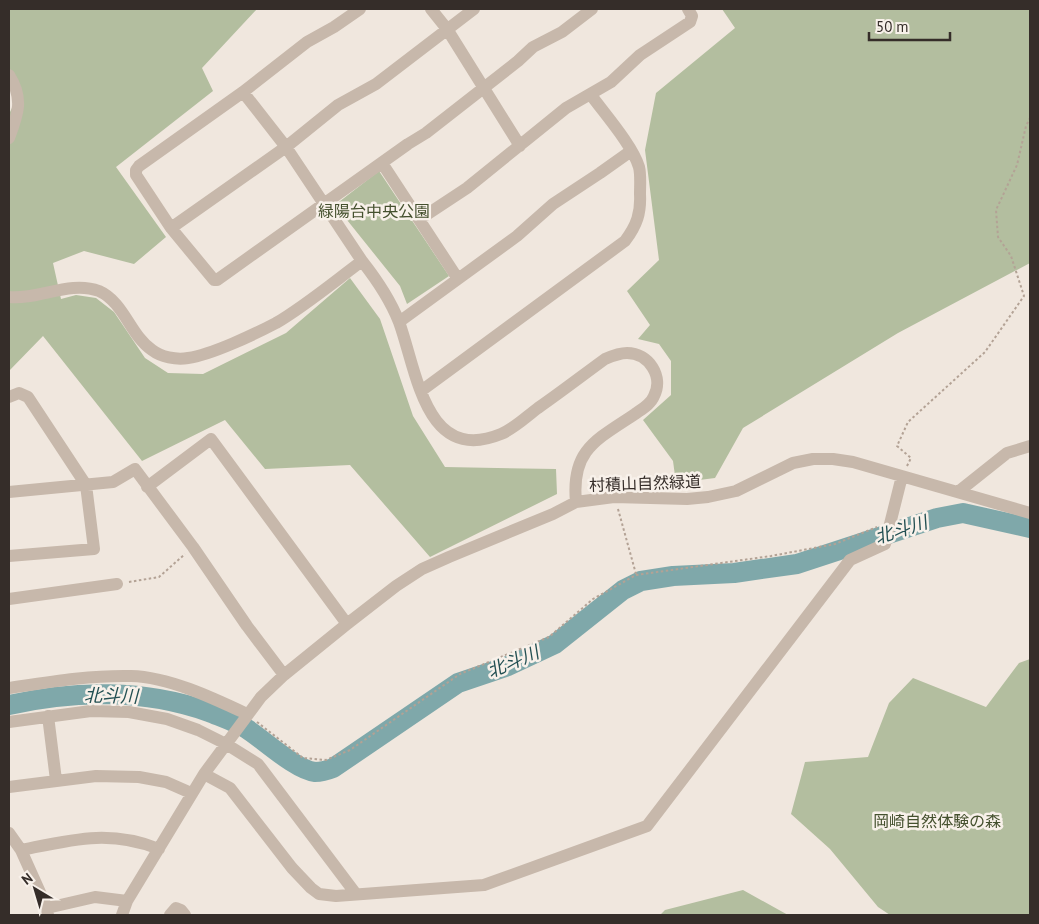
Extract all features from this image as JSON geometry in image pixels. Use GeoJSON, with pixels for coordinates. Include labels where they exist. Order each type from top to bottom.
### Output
{"type":"FeatureCollection","features":[{"type":"Feature","properties":{"kind":"street"},"geometry":{"type":"LineString","coordinates":[[360,9],[334,27],[307,42],[243,92],[136,170],[136,175],[171,228],[214,280],[217,280],[426,133],[525,54],[562,32],[592,9]]}},
{"type":"Feature","properties":{"kind":"street"},"geometry":{"type":"LineString","coordinates":[[431,9],[447,29],[520,146]]}},
{"type":"Feature","properties":{"kind":"street"},"geometry":{"type":"LineString","coordinates":[[171,228],[286,147],[338,105],[376,84],[474,9]]}},
{"type":"Feature","properties":{"kind":"street"},"geometry":{"type":"LineString","coordinates":[[420,219],[467,188],[566,108],[611,82],[640,55],[690,22],[692,16],[688,9]]}},
{"type":"Feature","properties":{"kind":"street"},"geometry":{"type":"LineString","coordinates":[[9,75],[16,89],[18,115],[9,138]]}},
{"type":"Feature","properties":{"kind":"street"},"geometry":{"type":"LineString","coordinates":[[243,92],[286,147],[379,284],[398,322],[421,391],[434,418],[445,430],[466,440],[483,440],[501,434],[512,428],[605,359],[614,355],[638,354],[652,366],[657,378],[654,396],[644,408],[594,442],[583,455],[575,476],[576,502]]}},
{"type":"Feature","properties":{"kind":"street"},"geometry":{"type":"LineString","coordinates":[[421,391],[625,241],[635,228],[641,204],[638,166],[631,150],[590,95]]}},
{"type":"Feature","properties":{"kind":"street"},"geometry":{"type":"LineString","coordinates":[[398,322],[517,236],[553,204],[631,150]]}},
{"type":"Feature","properties":{"kind":"street"},"geometry":{"type":"LineString","coordinates":[[382,163],[458,280]]}},
{"type":"Feature","properties":{"kind":"street"},"geometry":{"type":"LineString","coordinates":[[9,297],[78,288],[99,292],[116,304],[139,338],[152,350],[167,357],[189,358],[221,348],[276,322],[362,260]]}},
{"type":"Feature","properties":{"kind":"street"},"geometry":{"type":"LineString","coordinates":[[9,397],[19,393],[28,397],[86,485],[94,549],[9,556]]}},
{"type":"Feature","properties":{"kind":"street"},"geometry":{"type":"LineString","coordinates":[[148,487],[211,439],[347,624]]}},
{"type":"Feature","properties":{"kind":"street"},"geometry":{"type":"LineString","coordinates":[[958,492],[1007,453],[1030,446]]}},
{"type":"Feature","properties":{"kind":"street","name":"村積山自然緑道"},"geometry":{"type":"LineString","coordinates":[[122,915],[127,901],[191,793],[245,716],[261,697],[284,675],[396,586],[422,569],[449,557],[553,514],[576,502],[614,497],[708,497],[736,490],[756,482],[793,463],[813,459],[853,462],[1030,513]]}},
{"type":"Feature","properties":{"kind":"street"},"geometry":{"type":"LineString","coordinates":[[9,492],[113,482],[135,470],[194,547],[247,626],[284,675]]}},
{"type":"Feature","properties":{"kind":"street"},"geometry":{"type":"LineString","coordinates":[[204,774],[230,788],[292,868],[311,888],[319,894],[336,896],[484,885],[647,826],[850,560],[885,544],[902,476]]}},
{"type":"Feature","properties":{"kind":"street"},"geometry":{"type":"LineString","coordinates":[[9,599],[117,584]]}},
{"type":"Feature","properties":{"kind":"street"},"geometry":{"type":"LineString","coordinates":[[9,688],[64,680],[132,676],[171,683],[217,700],[245,716]]}},
{"type":"Feature","properties":{"kind":"street"},"geometry":{"type":"LineString","coordinates":[[9,722],[91,711],[129,712],[167,719],[228,741],[258,764],[356,894]]}},
{"type":"Feature","properties":{"kind":"street"},"geometry":{"type":"LineString","coordinates":[[48,716],[56,780]]}},
{"type":"Feature","properties":{"kind":"street"},"geometry":{"type":"LineString","coordinates":[[9,787],[96,776],[140,777],[166,782],[191,793]]}},
{"type":"Feature","properties":{"kind":"street"},"geometry":{"type":"LineString","coordinates":[[9,833],[21,850],[48,912],[96,897],[127,901]]}},
{"type":"Feature","properties":{"kind":"street"},"geometry":{"type":"LineString","coordinates":[[21,850],[72,840],[114,837],[140,841],[159,849]]}},
{"type":"Feature","properties":{"kind":"street"},"geometry":{"type":"LineString","coordinates":[[170,915],[176,908],[185,915]]}},
{"type":"Feature","properties":{"kind":"path"},"geometry":{"type":"LineString","coordinates":[[902,476],[911,458],[897,446],[908,422],[985,352],[1024,296],[1011,256],[998,237],[996,210],[1017,165],[1026,126],[1030,118]]}},
{"type":"Feature","properties":{"kind":"path"},"geometry":{"type":"LineString","coordinates":[[614,497],[636,575]]}},
{"type":"Feature","properties":{"kind":"path"},"geometry":{"type":"LineString","coordinates":[[245,716],[303,758],[326,760],[350,750],[460,674],[549,637],[593,600],[636,575],[771,556],[835,544],[891,521]]}},
{"type":"Feature","properties":{"kind":"path"},"geometry":{"type":"LineString","coordinates":[[117,584],[159,577],[194,547]]}},
{"type":"Feature","properties":{"kind":"green space"},"geometry":{"type":"Polygon","coordinates":[[[9,9],[257,9],[202,68],[213,91],[116,167],[166,237],[134,264],[84,251],[53,263],[61,299],[76,295],[96,298],[114,312],[145,358],[168,373],[203,374],[286,333],[350,278],[380,319],[413,416],[445,467],[556,469],[557,494],[430,557],[350,465],[265,469],[225,420],[142,461],[43,336],[9,371],[9,114],[17,98],[9,84],[9,9]]]}},
{"type":"Feature","properties":{"kind":"green space"},"geometry":{"type":"Polygon","coordinates":[[[722,9],[1030,9],[1030,263],[898,333],[743,428],[715,478],[676,483],[673,461],[643,420],[671,395],[671,361],[659,344],[638,339],[650,325],[627,291],[659,260],[645,150],[656,93],[735,28],[722,9]]]}},
{"type":"Feature","properties":{"kind":"green space","name":"緑陽台中央公園"},"geometry":{"type":"Polygon","coordinates":[[[379,171],[449,276],[407,304],[400,286],[335,205],[379,171]]]}},
{"type":"Feature","properties":{"kind":"green space","name":"岡崎自然体験の森"},"geometry":{"type":"Polygon","coordinates":[[[1030,659],[1030,915],[890,915],[878,907],[830,849],[791,814],[805,762],[868,757],[889,703],[913,678],[986,707],[1019,663],[1030,659]]]}},
{"type":"Feature","properties":{"kind":"green space"},"geometry":{"type":"Polygon","coordinates":[[[743,890],[788,915],[660,915],[665,910],[743,890]]]}},
{"type":"Feature","properties":{"kind":"waterway","name":"北斗川"},"geometry":{"type":"LineString","coordinates":[[9,705],[59,697],[109,694],[160,699],[185,704],[209,712],[247,729],[280,754],[307,770],[322,771],[333,768],[458,683],[508,666],[555,644],[623,590],[641,581],[673,576],[734,573],[797,564],[937,518],[963,513],[1030,528]]}}]}
